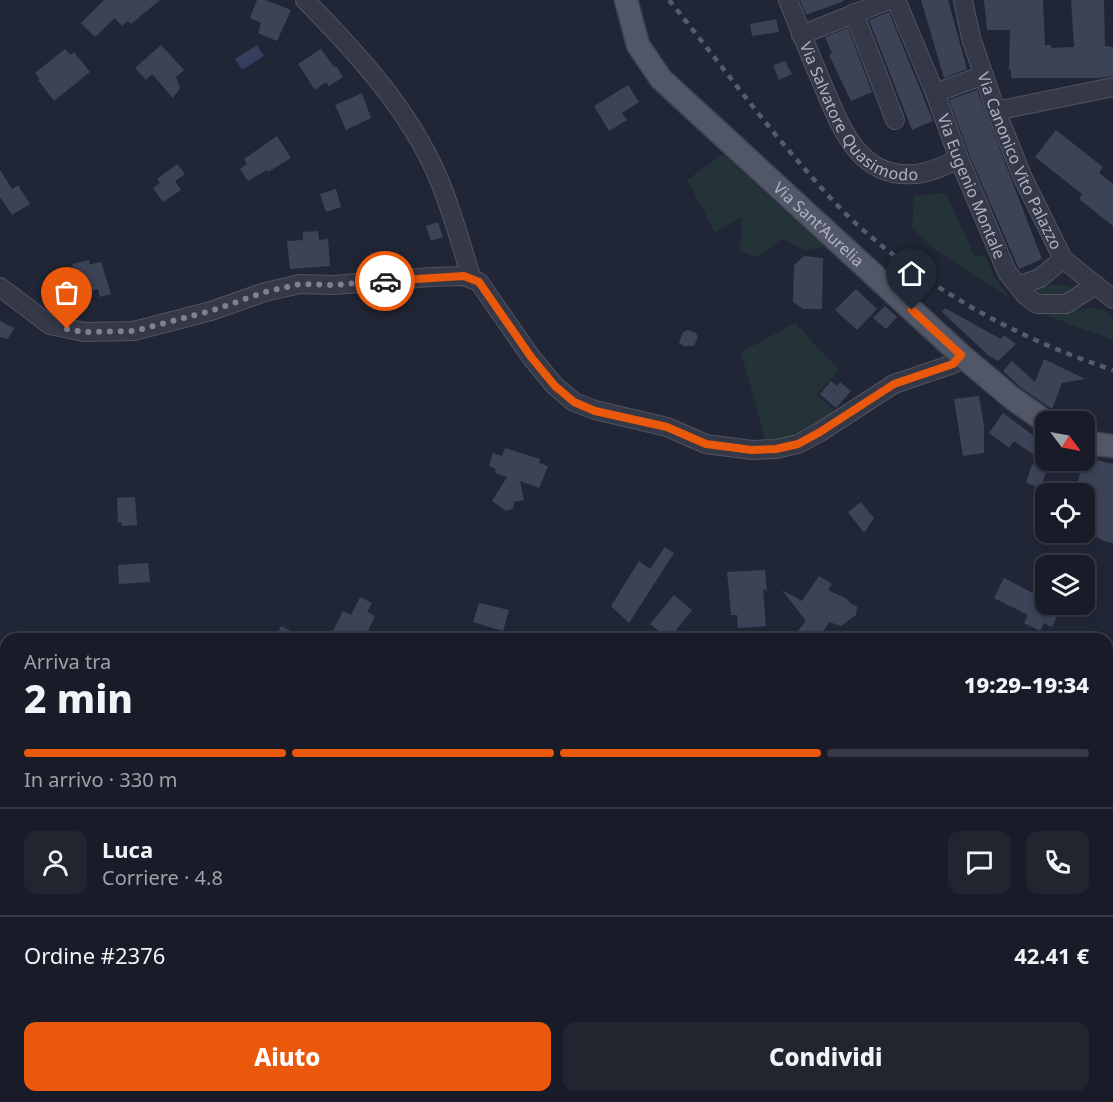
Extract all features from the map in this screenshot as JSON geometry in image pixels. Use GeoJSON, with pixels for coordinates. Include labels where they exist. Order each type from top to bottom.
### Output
{"type":"FeatureCollection","features":[{"type":"Feature","properties":{"kind":"main road","name":"Via Sant'Aurelia"},"geometry":{"type":"LineString","coordinates":[[626,0],[638,45],[661,79],[961,355],[1035,414]]}},
{"type":"Feature","properties":{"kind":"main road"},"geometry":{"type":"LineString","coordinates":[[1095,444],[1113,447]]}},
{"type":"Feature","properties":{"kind":"street"},"geometry":{"type":"LineString","coordinates":[[305,0],[400,109],[437,175],[472,279]]}},
{"type":"Feature","properties":{"kind":"street","name":"Via Salvatore Quasimodo"},"geometry":{"type":"LineString","coordinates":[[788,0],[837,120],[858,154],[888,171],[901,174],[916,174],[934,170],[959,159]]}},
{"type":"Feature","properties":{"kind":"street"},"geometry":{"type":"LineString","coordinates":[[801,35],[889,0]]}},
{"type":"Feature","properties":{"kind":"street","name":"Via Eugenio Montale"},"geometry":{"type":"LineString","coordinates":[[896,0],[1007,272],[1026,296],[1037,304],[1066,304],[1096,285]]}},
{"type":"Feature","properties":{"kind":"street","name":"Via Canonico Vito Palazzo"},"geometry":{"type":"LineString","coordinates":[[963,0],[971,38],[996,111],[1023,178],[1063,259],[1113,299]]}},
{"type":"Feature","properties":{"kind":"street"},"geometry":{"type":"LineString","coordinates":[[854,13],[895,120]]}},
{"type":"Feature","properties":{"kind":"street"},"geometry":{"type":"LineString","coordinates":[[935,93],[984,75]]}},
{"type":"Feature","properties":{"kind":"street"},"geometry":{"type":"LineString","coordinates":[[996,111],[1113,87]]}},
{"type":"Feature","properties":{"kind":"street"},"geometry":{"type":"LineString","coordinates":[[1018,286],[1040,278],[1063,259]]}},
{"type":"Feature","properties":{"kind":"street"},"geometry":{"type":"LineString","coordinates":[[0,287],[51,325],[84,332],[134,331],[211,311],[265,292],[300,284],[334,285],[464,276],[479,282],[531,357],[555,386],[574,402],[595,411],[667,427],[706,444],[752,450],[776,449],[798,444],[894,384],[953,364],[961,355]]}},
{"type":"Feature","properties":{"kind":"shaded area"},"geometry":{"type":"Polygon","coordinates":[[[723,154],[824,247],[805,250],[782,239],[756,257],[740,251],[742,217],[715,232],[687,180],[723,154]]]}},
{"type":"Feature","properties":{"kind":"shaded area"},"geometry":{"type":"Polygon","coordinates":[[[946,193],[975,257],[985,255],[994,276],[1009,297],[935,250],[912,228],[914,196],[946,193]]]}},
{"type":"Feature","properties":{"kind":"shaded area"},"geometry":{"type":"Polygon","coordinates":[[[1057,284],[1071,287],[1070,295],[1046,297],[1035,289],[1057,284]]]}},
{"type":"Feature","properties":{"kind":"shaded area"},"geometry":{"type":"Polygon","coordinates":[[[1092,308],[1102,309],[1113,319],[1113,340],[1040,313],[1067,312],[1092,308]]]}},
{"type":"Feature","properties":{"kind":"shaded area"},"geometry":{"type":"Polygon","coordinates":[[[795,323],[839,370],[816,395],[835,411],[805,434],[766,442],[741,352],[795,323]]]}},
{"type":"Feature","properties":{"kind":"water"},"geometry":{"type":"Polygon","coordinates":[[[257,45],[264,56],[242,70],[235,59],[257,45]]]}},
{"type":"Feature","properties":{"kind":"building"},"geometry":{"type":"Polygon","coordinates":[[[104,0],[160,0],[131,24],[128,21],[122,26],[115,18],[95,37],[81,23],[104,0]]]}},
{"type":"Feature","properties":{"kind":"building"},"geometry":{"type":"Polygon","coordinates":[[[257,0],[265,0],[291,10],[277,41],[258,33],[261,23],[250,18],[257,0]]]}},
{"type":"Feature","properties":{"kind":"building"},"geometry":{"type":"Polygon","coordinates":[[[800,0],[844,0],[844,1],[806,15],[800,0]]]}},
{"type":"Feature","properties":{"kind":"building"},"geometry":{"type":"Polygon","coordinates":[[[921,0],[948,0],[967,69],[944,78],[921,0]]]}},
{"type":"Feature","properties":{"kind":"building"},"geometry":{"type":"Polygon","coordinates":[[[984,0],[1043,0],[1045,45],[1051,45],[1051,48],[1074,47],[1071,0],[1104,0],[1105,46],[1113,47],[1113,76],[1011,78],[1011,70],[1009,70],[1010,30],[987,30],[984,0]]]}},
{"type":"Feature","properties":{"kind":"building"},"geometry":{"type":"Polygon","coordinates":[[[889,12],[933,121],[912,130],[869,20],[889,12]]]}},
{"type":"Feature","properties":{"kind":"building"},"geometry":{"type":"Polygon","coordinates":[[[776,19],[779,32],[752,36],[750,24],[776,19]]]}},
{"type":"Feature","properties":{"kind":"building"},"geometry":{"type":"Polygon","coordinates":[[[848,28],[872,92],[851,101],[829,55],[832,53],[825,37],[848,28]]]}},
{"type":"Feature","properties":{"kind":"building"},"geometry":{"type":"Polygon","coordinates":[[[161,45],[184,70],[176,77],[180,88],[173,98],[152,74],[146,80],[135,68],[161,45]]]}},
{"type":"Feature","properties":{"kind":"building"},"geometry":{"type":"Polygon","coordinates":[[[65,49],[70,55],[74,52],[90,72],[54,101],[35,73],[65,49]]]}},
{"type":"Feature","properties":{"kind":"building"},"geometry":{"type":"Polygon","coordinates":[[[321,49],[343,77],[329,86],[326,82],[315,90],[298,64],[321,49]]]}},
{"type":"Feature","properties":{"kind":"building"},"geometry":{"type":"Polygon","coordinates":[[[785,61],[792,74],[779,80],[773,65],[785,61]]]}},
{"type":"Feature","properties":{"kind":"building"},"geometry":{"type":"Polygon","coordinates":[[[628,85],[639,102],[622,113],[627,120],[609,131],[594,106],[628,85]]]}},
{"type":"Feature","properties":{"kind":"building"},"geometry":{"type":"Polygon","coordinates":[[[977,90],[1042,259],[1019,269],[971,159],[949,100],[977,90]]]}},
{"type":"Feature","properties":{"kind":"building"},"geometry":{"type":"Polygon","coordinates":[[[362,93],[371,118],[346,130],[335,105],[362,93]]]}},
{"type":"Feature","properties":{"kind":"building"},"geometry":{"type":"Polygon","coordinates":[[[1056,130],[1103,167],[1099,173],[1113,184],[1113,226],[1079,199],[1082,194],[1035,157],[1056,130]]]}},
{"type":"Feature","properties":{"kind":"building"},"geometry":{"type":"Polygon","coordinates":[[[277,136],[291,158],[248,181],[240,169],[247,164],[244,159],[277,136]]]}},
{"type":"Feature","properties":{"kind":"building"},"geometry":{"type":"Polygon","coordinates":[[[177,164],[185,174],[175,181],[181,190],[163,202],[153,188],[160,183],[157,179],[177,164]]]}},
{"type":"Feature","properties":{"kind":"building"},"geometry":{"type":"Polygon","coordinates":[[[0,170],[12,189],[18,185],[30,204],[12,215],[0,197],[0,170]]]}},
{"type":"Feature","properties":{"kind":"building"},"geometry":{"type":"Polygon","coordinates":[[[336,189],[341,207],[326,212],[320,194],[336,189]]]}},
{"type":"Feature","properties":{"kind":"building"},"geometry":{"type":"Polygon","coordinates":[[[438,222],[443,237],[431,241],[426,226],[438,222]]]}},
{"type":"Feature","properties":{"kind":"building"},"geometry":{"type":"Polygon","coordinates":[[[318,231],[319,240],[328,239],[330,266],[290,269],[287,241],[303,240],[303,232],[318,231]]]}},
{"type":"Feature","properties":{"kind":"building"},"geometry":{"type":"Polygon","coordinates":[[[804,256],[823,258],[822,309],[803,309],[793,302],[794,265],[804,256]]]}},
{"type":"Feature","properties":{"kind":"building"},"geometry":{"type":"Polygon","coordinates":[[[89,260],[90,266],[101,262],[111,294],[100,297],[98,289],[81,294],[72,264],[89,260]]]}},
{"type":"Feature","properties":{"kind":"building"},"geometry":{"type":"Polygon","coordinates":[[[856,289],[877,309],[857,330],[835,310],[856,289]]]}},
{"type":"Feature","properties":{"kind":"building"},"geometry":{"type":"Polygon","coordinates":[[[885,306],[897,317],[886,329],[873,318],[885,306]]]}},
{"type":"Feature","properties":{"kind":"building"},"geometry":{"type":"Polygon","coordinates":[[[945,308],[1001,339],[1004,335],[1016,344],[998,361],[988,355],[942,312],[945,308]]]}},
{"type":"Feature","properties":{"kind":"building"},"geometry":{"type":"Polygon","coordinates":[[[0,321],[14,328],[8,339],[0,337],[0,321]]]}},
{"type":"Feature","properties":{"kind":"building"},"geometry":{"type":"Polygon","coordinates":[[[688,330],[696,333],[698,337],[694,346],[684,346],[679,343],[683,332],[688,330]]]}},
{"type":"Feature","properties":{"kind":"building"},"geometry":{"type":"Polygon","coordinates":[[[1044,359],[1085,379],[1062,383],[1052,409],[1020,387],[1003,371],[1012,361],[1035,382],[1044,359]]]}},
{"type":"Feature","properties":{"kind":"building"},"geometry":{"type":"Polygon","coordinates":[[[831,381],[837,386],[840,382],[851,391],[836,408],[820,394],[831,381]]]}},
{"type":"Feature","properties":{"kind":"building"},"geometry":{"type":"Polygon","coordinates":[[[979,396],[984,427],[984,453],[963,456],[954,399],[979,396]]]}},
{"type":"Feature","properties":{"kind":"building"},"geometry":{"type":"Polygon","coordinates":[[[1003,413],[1035,437],[1035,456],[1014,441],[1009,448],[989,433],[1003,413]]]}},
{"type":"Feature","properties":{"kind":"building"},"geometry":{"type":"Polygon","coordinates":[[[505,448],[540,459],[539,463],[548,466],[539,488],[520,481],[524,500],[514,502],[513,509],[506,511],[492,501],[507,477],[495,473],[496,469],[489,466],[493,453],[502,456],[505,448]]]}},
{"type":"Feature","properties":{"kind":"building"},"geometry":{"type":"Polygon","coordinates":[[[1095,460],[1113,464],[1113,543],[1095,536],[1095,483],[1078,483],[1080,471],[1095,471],[1095,460]]]}},
{"type":"Feature","properties":{"kind":"building"},"geometry":{"type":"Polygon","coordinates":[[[1032,464],[1035,465],[1035,471],[1046,471],[1043,483],[1035,483],[1035,486],[1026,483],[1032,464]]]}},
{"type":"Feature","properties":{"kind":"building"},"geometry":{"type":"Polygon","coordinates":[[[135,497],[137,525],[122,526],[122,522],[118,523],[117,498],[135,497]]]}},
{"type":"Feature","properties":{"kind":"building"},"geometry":{"type":"Polygon","coordinates":[[[861,502],[874,518],[864,533],[848,512],[861,502]]]}},
{"type":"Feature","properties":{"kind":"building"},"geometry":{"type":"Polygon","coordinates":[[[665,547],[674,553],[629,623],[611,606],[639,561],[650,569],[665,547]]]}},
{"type":"Feature","properties":{"kind":"building"},"geometry":{"type":"Polygon","coordinates":[[[148,563],[150,582],[119,584],[118,565],[148,563]]]}},
{"type":"Feature","properties":{"kind":"building"},"geometry":{"type":"Polygon","coordinates":[[[765,570],[767,591],[763,589],[766,626],[738,628],[737,615],[731,615],[727,572],[765,570]]]}},
{"type":"Feature","properties":{"kind":"building"},"geometry":{"type":"Polygon","coordinates":[[[819,576],[832,584],[828,590],[857,606],[856,615],[841,626],[829,622],[823,633],[796,633],[806,621],[782,590],[802,601],[819,576]]]}},
{"type":"Feature","properties":{"kind":"building"},"geometry":{"type":"Polygon","coordinates":[[[1004,578],[1035,594],[1035,615],[1058,615],[1052,627],[1044,623],[1040,631],[1024,623],[1028,615],[994,598],[1004,578]]]}},
{"type":"Feature","properties":{"kind":"building"},"geometry":{"type":"Polygon","coordinates":[[[674,595],[692,610],[674,633],[661,633],[650,624],[674,595]]]}},
{"type":"Feature","properties":{"kind":"building"},"geometry":{"type":"Polygon","coordinates":[[[360,597],[372,603],[367,612],[375,616],[367,633],[332,633],[343,611],[351,615],[360,597]]]}},
{"type":"Feature","properties":{"kind":"building"},"geometry":{"type":"Polygon","coordinates":[[[479,603],[509,610],[503,631],[473,622],[479,603]]]}},
{"type":"Feature","properties":{"kind":"building"},"geometry":{"type":"Polygon","coordinates":[[[281,626],[295,633],[278,633],[281,626]]]}},
{"type":"Feature","properties":{"kind":"railway"},"geometry":{"type":"LineString","coordinates":[[669,0],[780,140],[828,195],[862,229],[919,274],[980,312],[1045,344],[1113,370]]}},
{"type":"Feature","properties":{"kind":"way so far"},"geometry":{"type":"LineString","coordinates":[[67,329],[84,332],[134,331],[211,311],[265,292],[300,284],[334,285],[385,281]]}},
{"type":"Feature","properties":{"kind":"route"},"geometry":{"type":"LineString","coordinates":[[385,281],[464,276],[479,282],[531,357],[555,386],[574,402],[595,411],[667,427],[706,444],[752,450],[776,449],[798,444],[894,384],[953,364],[961,355],[912,310]]}}]}
